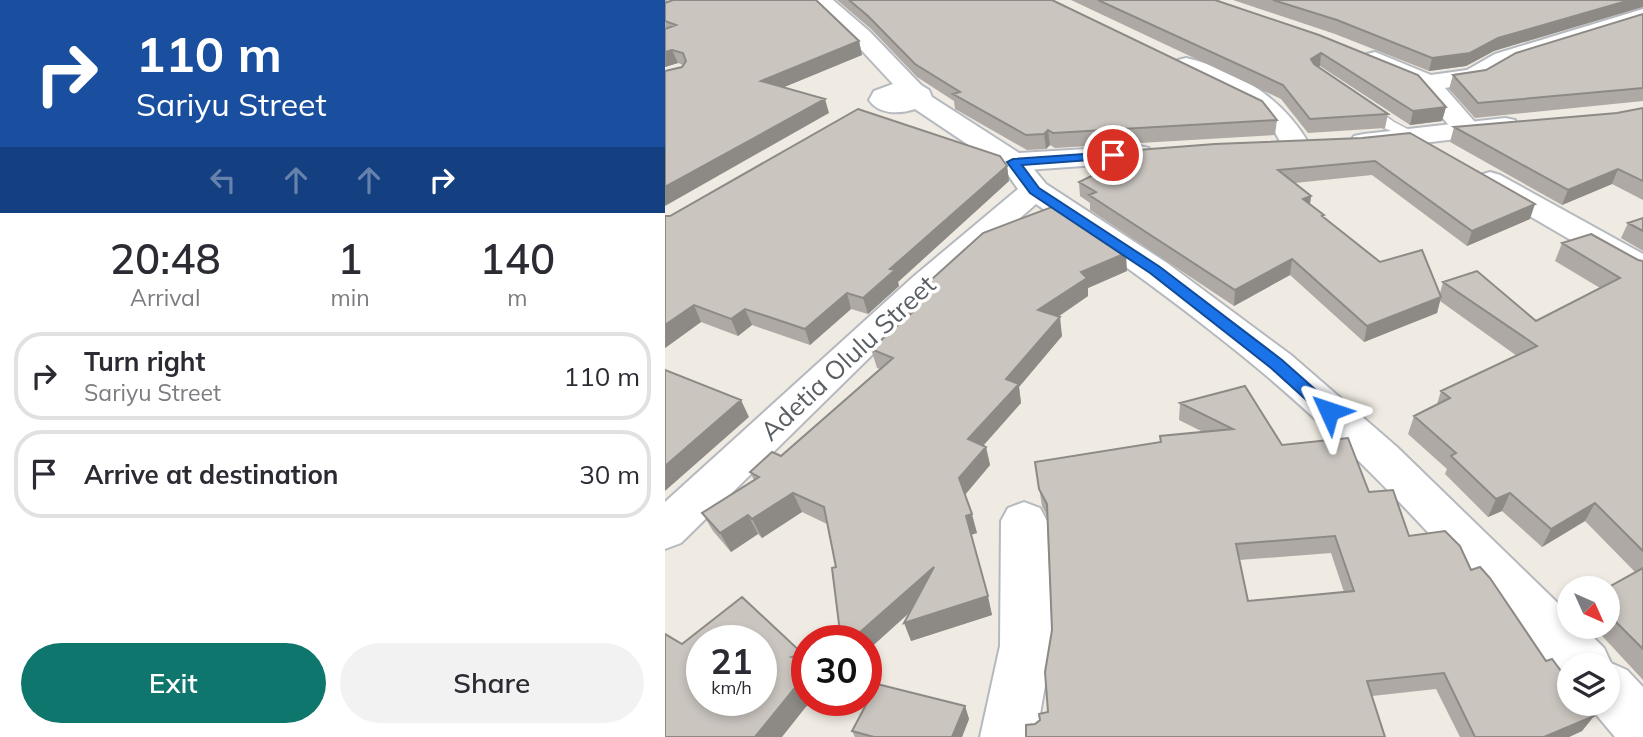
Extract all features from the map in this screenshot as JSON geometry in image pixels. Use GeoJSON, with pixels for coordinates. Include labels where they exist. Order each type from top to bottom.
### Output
{"type":"FeatureCollection","features":[{"type":"Feature","properties":{"kind":"street"},"geometry":{"type":"LineString","coordinates":[[820,0],[861,36],[915,94],[1155,270],[1276,364],[1382,458],[1573,653]]}},
{"type":"Feature","properties":{"kind":"street"},"geometry":{"type":"LineString","coordinates":[[1619,4],[1643,14]]}},
{"type":"Feature","properties":{"kind":"street"},"geometry":{"type":"LineString","coordinates":[[1426,82],[1473,76],[1503,59],[1643,14]]}},
{"type":"Feature","properties":{"kind":"street"},"geometry":{"type":"LineString","coordinates":[[1351,50],[1426,82],[1467,129]]}},
{"type":"Feature","properties":{"kind":"street"},"geometry":{"type":"LineString","coordinates":[[1167,57],[1271,107],[1304,144],[1533,124]]}},
{"type":"Feature","properties":{"kind":"street"},"geometry":{"type":"LineString","coordinates":[[869,106],[887,93],[915,94]]}},
{"type":"Feature","properties":{"kind":"street"},"geometry":{"type":"LineString","coordinates":[[1414,136],[1643,268]]}},
{"type":"Feature","properties":{"kind":"street"},"geometry":{"type":"LineString","coordinates":[[1024,176],[1160,152]]}},
{"type":"Feature","properties":{"kind":"street","name":"Adetia Olulu Street"},"geometry":{"type":"LineString","coordinates":[[665,530],[925,284],[1024,176]]}},
{"type":"Feature","properties":{"kind":"street"},"geometry":{"type":"LineString","coordinates":[[1008,737],[1026,646],[1024,521]]}},
{"type":"Feature","properties":{"kind":"street"},"geometry":{"type":"LineString","coordinates":[[1620,701],[1643,727]]}},
{"type":"Feature","properties":{"kind":"lane"},"geometry":{"type":"LineString","coordinates":[[1355,100],[1389,125],[1414,136]]}},
{"type":"Feature","properties":{"kind":"building"},"geometry":{"type":"Polygon","coordinates":[[[673,0],[816,0],[859,41],[761,81],[825,99],[665,187],[665,71],[682,67],[686,61],[683,53],[672,50],[665,52],[665,29],[676,25],[665,21],[665,3],[673,0]]]}},
{"type":"Feature","properties":{"kind":"building"},"geometry":{"type":"Polygon","coordinates":[[[849,0],[1052,0],[1262,101],[1277,120],[1053,133],[1048,130],[1044,134],[1026,135],[953,94],[960,92],[915,64],[849,0]]]}},
{"type":"Feature","properties":{"kind":"building"},"geometry":{"type":"Polygon","coordinates":[[[1098,0],[1215,0],[1319,35],[1418,75],[1446,107],[1413,111],[1321,53],[1311,59],[1314,64],[1388,114],[1310,119],[1283,85],[1098,0]]]}},
{"type":"Feature","properties":{"kind":"building"},"geometry":{"type":"Polygon","coordinates":[[[1273,0],[1630,0],[1498,38],[1470,53],[1432,58],[1337,20],[1273,0]]]}},
{"type":"Feature","properties":{"kind":"building"},"geometry":{"type":"Polygon","coordinates":[[[1643,14],[1643,88],[1478,103],[1453,75],[1486,70],[1516,53],[1643,14]]]}},
{"type":"Feature","properties":{"kind":"building"},"geometry":{"type":"Polygon","coordinates":[[[1643,108],[1643,181],[1618,169],[1568,190],[1454,127],[1617,113],[1643,108]]]}},
{"type":"Feature","properties":{"kind":"building"},"geometry":{"type":"Polygon","coordinates":[[[858,109],[1000,156],[1007,166],[890,269],[895,270],[863,298],[847,293],[805,329],[745,309],[731,319],[694,305],[665,325],[665,216],[670,216],[858,109]]]}},
{"type":"Feature","properties":{"kind":"building"},"geometry":{"type":"Polygon","coordinates":[[[1410,133],[1535,204],[1472,231],[1375,161],[1278,170],[1311,196],[1303,199],[1380,262],[1422,250],[1441,297],[1367,326],[1292,259],[1235,290],[1089,195],[1096,192],[1079,182],[1108,168],[1085,154],[1410,133]]]}},
{"type":"Feature","properties":{"kind":"building"},"geometry":{"type":"Polygon","coordinates":[[[1057,205],[1126,253],[1081,272],[1087,278],[1038,310],[1060,317],[1006,379],[1019,384],[968,439],[986,447],[959,478],[972,514],[966,516],[988,596],[904,623],[934,567],[868,625],[839,625],[832,568],[836,567],[824,507],[793,493],[752,519],[748,515],[720,533],[702,513],[759,477],[750,472],[772,452],[781,456],[893,358],[871,349],[914,311],[901,307],[983,233],[1057,205]]]}},
{"type":"Feature","properties":{"kind":"building"},"geometry":{"type":"Polygon","coordinates":[[[1643,218],[1643,231],[1628,223],[1643,218]]]}},
{"type":"Feature","properties":{"kind":"building"},"geometry":{"type":"Polygon","coordinates":[[[1591,234],[1643,261],[1643,551],[1595,503],[1551,529],[1510,493],[1496,499],[1451,456],[1456,453],[1414,416],[1450,398],[1441,391],[1537,346],[1443,282],[1477,271],[1536,321],[1620,278],[1562,243],[1591,234]]]}},
{"type":"Feature","properties":{"kind":"building"},"geometry":{"type":"Polygon","coordinates":[[[665,370],[741,400],[665,466],[665,370]]]}},
{"type":"Feature","properties":{"kind":"building"},"geometry":{"type":"Polygon","coordinates":[[[1245,386],[1282,445],[1348,438],[1369,492],[1393,490],[1409,536],[1445,531],[1460,546],[1471,570],[1480,567],[1490,578],[1546,661],[1552,659],[1557,666],[1557,716],[1594,716],[1544,737],[1475,737],[1444,673],[1367,681],[1385,737],[1026,737],[1026,725],[1035,724],[1040,720],[1039,714],[1048,712],[1045,672],[1052,630],[1047,504],[1039,489],[1035,462],[1161,442],[1160,436],[1233,429],[1180,403],[1245,386]],[[1335,536],[1236,544],[1248,601],[1354,591],[1335,536]]]}},
{"type":"Feature","properties":{"kind":"building"},"geometry":{"type":"Polygon","coordinates":[[[1643,568],[1643,649],[1621,627],[1621,580],[1643,568]]]}},
{"type":"Feature","properties":{"kind":"building"},"geometry":{"type":"Polygon","coordinates":[[[742,597],[772,625],[706,625],[742,597]]]}},
{"type":"Feature","properties":{"kind":"building"},"geometry":{"type":"Polygon","coordinates":[[[777,630],[791,643],[791,693],[777,710],[777,630]]]}},
{"type":"Feature","properties":{"kind":"building"},"geometry":{"type":"Polygon","coordinates":[[[665,634],[682,644],[686,641],[686,716],[772,716],[755,737],[665,737],[665,634]]]}},
{"type":"Feature","properties":{"kind":"building"},"geometry":{"type":"Polygon","coordinates":[[[882,685],[965,706],[952,737],[874,737],[852,731],[860,716],[882,716],[882,685]]]}},
{"type":"Feature","properties":{"kind":"route"},"geometry":{"type":"LineString","coordinates":[[1113,155],[1013,162],[1035,190],[1155,270],[1276,364],[1329,411]]}}]}
